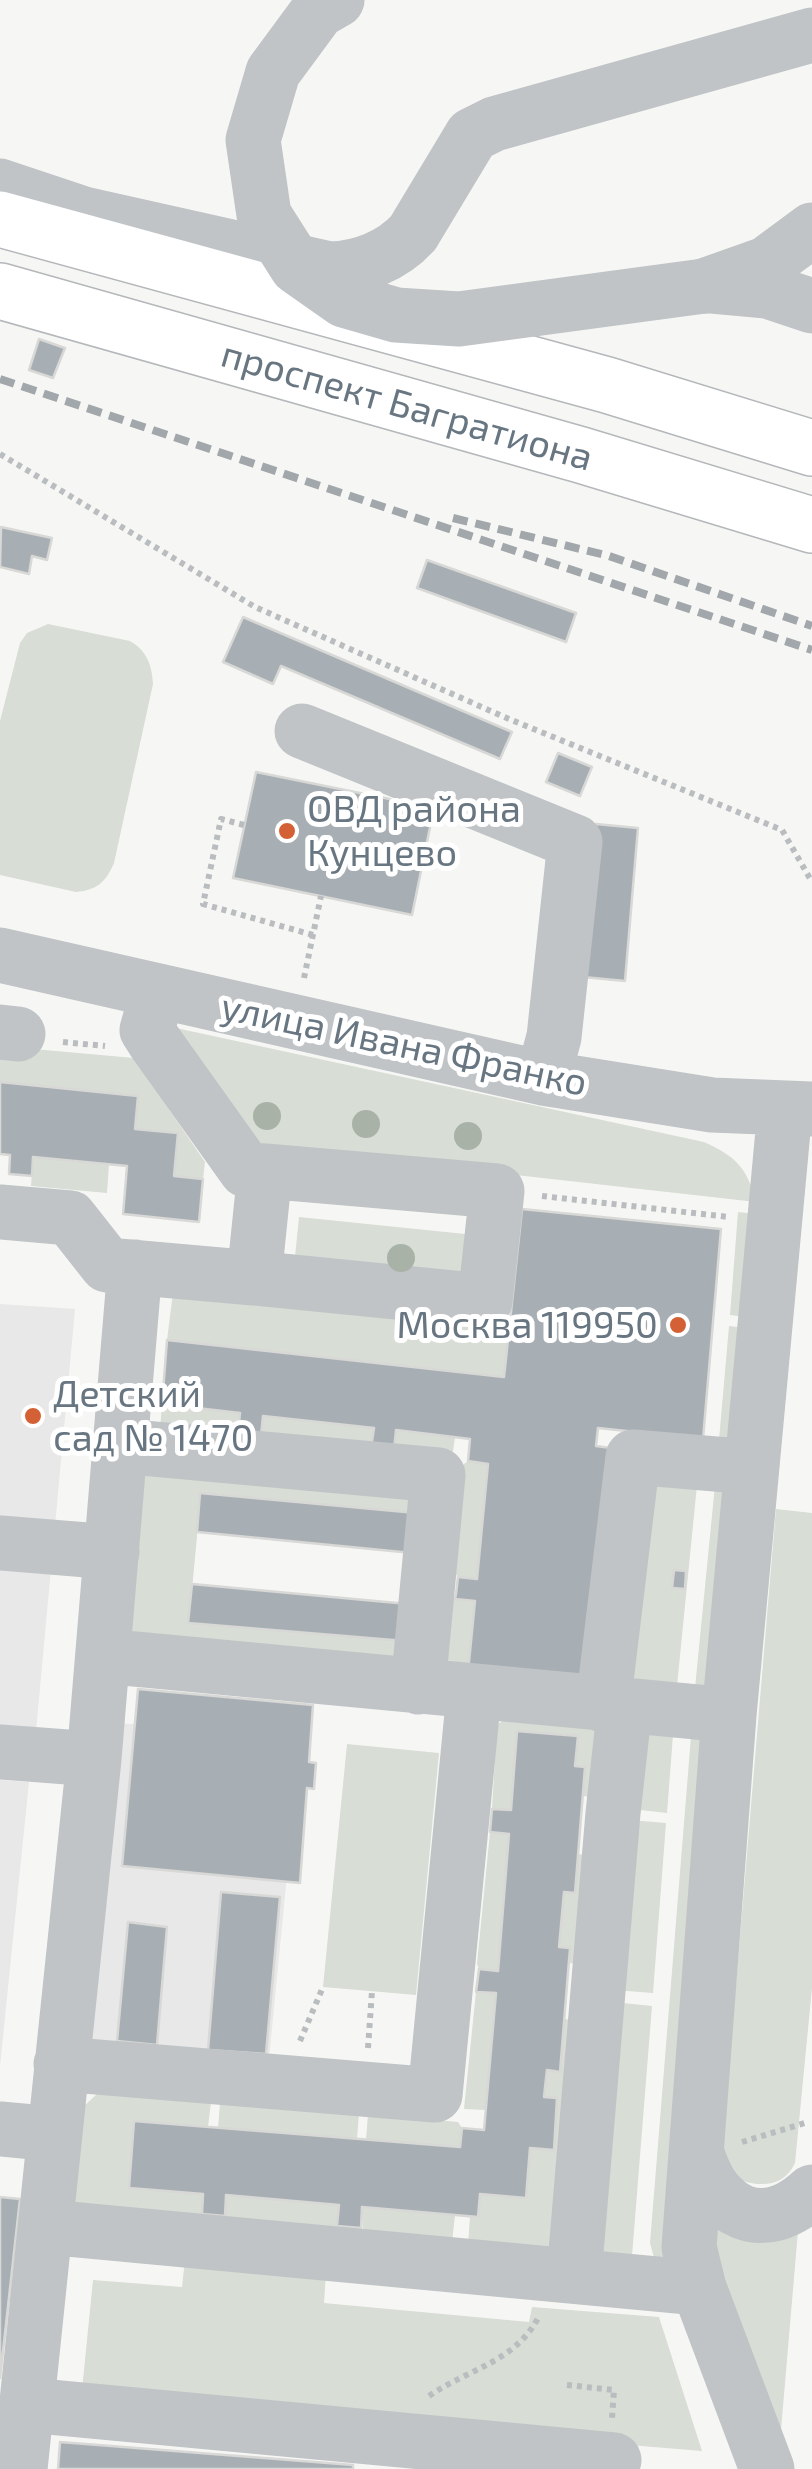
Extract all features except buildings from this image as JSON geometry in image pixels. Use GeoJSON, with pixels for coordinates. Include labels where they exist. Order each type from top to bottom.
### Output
{"type":"FeatureCollection","features":[{"type":"Feature","properties":{"kind":"main road","name":"проспект Багратиона"},"geometry":{"type":"LineString","coordinates":[[0,220],[607,384],[812,448]]}},
{"type":"Feature","properties":{"kind":"main road","name":"проспект Багратиона"},"geometry":{"type":"LineString","coordinates":[[0,291],[812,524]]}},
{"type":"Feature","properties":{"kind":"street"},"geometry":{"type":"LineString","coordinates":[[337,0],[318,11],[273,72],[253,140],[264,215],[297,266],[344,300],[396,315],[459,319],[704,286],[766,264],[812,230]]}},
{"type":"Feature","properties":{"kind":"street"},"geometry":{"type":"LineString","coordinates":[[0,186],[84,214],[340,268],[376,260],[403,244],[414,233],[472,135],[494,124],[812,35]]}},
{"type":"Feature","properties":{"kind":"street"},"geometry":{"type":"LineString","coordinates":[[704,286],[768,291],[812,306]]}},
{"type":"Feature","properties":{"kind":"street"},"geometry":{"type":"LineString","coordinates":[[302,731],[575,842],[554,1037],[543,1078]]}},
{"type":"Feature","properties":{"kind":"street","name":"улица Ивана Франко"},"geometry":{"type":"LineString","coordinates":[[0,955],[156,1016],[712,1105],[798,1109]]}},
{"type":"Feature","properties":{"kind":"street"},"geometry":{"type":"LineString","coordinates":[[0,1212],[70,1218],[107,1264],[485,1301],[496,1190],[246,1170],[156,1016]]}},
{"type":"Feature","properties":{"kind":"street"},"geometry":{"type":"LineString","coordinates":[[798,1109],[752,1467],[729,1715],[712,2190],[736,2210],[776,2215],[790,2210],[812,2192]]}},
{"type":"Feature","properties":{"kind":"street"},"geometry":{"type":"LineString","coordinates":[[254,1278],[265,1171]]}},
{"type":"Feature","properties":{"kind":"street"},"geometry":{"type":"LineString","coordinates":[[20,2469],[94,1759],[136,1267]]}},
{"type":"Feature","properties":{"kind":"street"},"geometry":{"type":"LineString","coordinates":[[122,1446],[438,1475],[418,1687]]}},
{"type":"Feature","properties":{"kind":"street"},"geometry":{"type":"LineString","coordinates":[[574,2276],[613,1813],[614,1705],[633,1457],[752,1467]]}},
{"type":"Feature","properties":{"kind":"street"},"geometry":{"type":"LineString","coordinates":[[0,1543],[112,1552]]}},
{"type":"Feature","properties":{"kind":"street"},"geometry":{"type":"LineString","coordinates":[[103,1656],[729,1715]]}},
{"type":"Feature","properties":{"kind":"street"},"geometry":{"type":"LineString","coordinates":[[61,2064],[435,2095],[474,1693]]}},
{"type":"Feature","properties":{"kind":"street"},"geometry":{"type":"LineString","coordinates":[[0,1752],[94,1759]]}},
{"type":"Feature","properties":{"kind":"street"},"geometry":{"type":"LineString","coordinates":[[0,2129],[54,2134]]}},
{"type":"Feature","properties":{"kind":"street"},"geometry":{"type":"LineString","coordinates":[[716,2149],[689,2248],[699,2288],[766,2469]]}},
{"type":"Feature","properties":{"kind":"street"},"geometry":{"type":"LineString","coordinates":[[47,2228],[699,2288]]}},
{"type":"Feature","properties":{"kind":"street"},"geometry":{"type":"LineString","coordinates":[[28,2405],[382,2453],[614,2460]]}},
{"type":"Feature","properties":{"kind":"path"},"geometry":{"type":"LineString","coordinates":[[0,454],[255,607],[509,719],[782,830],[812,882]]}},
{"type":"Feature","properties":{"kind":"path"},"geometry":{"type":"LineString","coordinates":[[244,824],[221,819],[203,904],[313,935]]}},
{"type":"Feature","properties":{"kind":"path"},"geometry":{"type":"LineString","coordinates":[[303,983],[321,896]]}},
{"type":"Feature","properties":{"kind":"path"},"geometry":{"type":"LineString","coordinates":[[9,1033],[143,1049],[156,1016]]}},
{"type":"Feature","properties":{"kind":"path"},"geometry":{"type":"LineString","coordinates":[[370,2012],[372,1991]]}},
{"type":"Feature","properties":{"kind":"path"},"geometry":{"type":"LineString","coordinates":[[716,2149],[805,2123]]}},
{"type":"Feature","properties":{"kind":"path"},"geometry":{"type":"LineString","coordinates":[[382,2453],[431,2394],[499,2359],[528,2338],[542,2310],[574,2276]]}},
{"type":"Feature","properties":{"kind":"path"},"geometry":{"type":"LineString","coordinates":[[567,2386],[614,2390]]}},
{"type":"Feature","properties":{"kind":"shaded area"},"geometry":{"type":"Polygon","coordinates":[[[48,624],[130,641],[150,665],[153,684],[114,863],[100,884],[76,892],[0,875],[0,721],[20,643],[27,633],[48,624]]]}},
{"type":"Feature","properties":{"kind":"shaded area"},"geometry":{"type":"Polygon","coordinates":[[[176,1028],[704,1142],[739,1165],[756,1202],[249,1145],[176,1028]]]}},
{"type":"Feature","properties":{"kind":"shaded area"},"geometry":{"type":"Polygon","coordinates":[[[0,1046],[134,1058],[205,1162],[203,1179],[174,1176],[178,1134],[135,1129],[138,1096],[0,1082],[0,1046]]]}},
{"type":"Feature","properties":{"kind":"shaded area"},"geometry":{"type":"Polygon","coordinates":[[[33,1157],[109,1164],[107,1193],[31,1186],[33,1157]]]}},
{"type":"Feature","properties":{"kind":"shaded area"},"geometry":{"type":"Polygon","coordinates":[[[738,1212],[755,1214],[746,1317],[730,1315],[738,1212]]]}},
{"type":"Feature","properties":{"kind":"shaded area"},"geometry":{"type":"Polygon","coordinates":[[[299,1217],[475,1235],[470,1279],[294,1267],[299,1217]]]}},
{"type":"Feature","properties":{"kind":"shaded area"},"geometry":{"type":"Polygon","coordinates":[[[173,1293],[509,1330],[504,1377],[167,1340],[173,1293]]]}},
{"type":"Feature","properties":{"kind":"shaded area","name":"Детский сад № 1470"},"geometry":{"type":"Polygon","coordinates":[[[0,1304],[75,1309],[36,1731],[0,1728],[0,1304]]]}},
{"type":"Feature","properties":{"kind":"shaded area"},"geometry":{"type":"Polygon","coordinates":[[[729,1326],[745,1328],[733,1453],[718,1451],[729,1326]]]}},
{"type":"Feature","properties":{"kind":"shaded area"},"geometry":{"type":"Polygon","coordinates":[[[162,1404],[240,1413],[238,1433],[160,1429],[162,1404]]]}},
{"type":"Feature","properties":{"kind":"shaded area"},"geometry":{"type":"Polygon","coordinates":[[[263,1416],[374,1428],[371,1449],[261,1436],[263,1416]]]}},
{"type":"Feature","properties":{"kind":"shaded area"},"geometry":{"type":"Polygon","coordinates":[[[396,1430],[455,1437],[452,1459],[394,1451],[396,1430]]]}},
{"type":"Feature","properties":{"kind":"shaded area"},"geometry":{"type":"Polygon","coordinates":[[[468,1461],[488,1464],[477,1579],[458,1577],[453,1570],[460,1467],[468,1461]]]}},
{"type":"Feature","properties":{"kind":"shaded area"},"geometry":{"type":"Polygon","coordinates":[[[139,1472],[412,1484],[416,1513],[201,1493],[189,1622],[405,1641],[403,1659],[138,1646],[123,1625],[139,1472]]]}},
{"type":"Feature","properties":{"kind":"shaded area"},"geometry":{"type":"Polygon","coordinates":[[[698,1475],[676,1696],[629,1681],[649,1487],[698,1475]]]}},
{"type":"Feature","properties":{"kind":"shaded area"},"geometry":{"type":"Polygon","coordinates":[[[716,1475],[732,1477],[711,1700],[694,1698],[716,1475]]]}},
{"type":"Feature","properties":{"kind":"shaded area"},"geometry":{"type":"Polygon","coordinates":[[[776,1509],[812,1513],[812,1988],[795,2163],[779,2180],[758,2184],[742,2181],[722,2150],[776,1509]]]}},
{"type":"Feature","properties":{"kind":"shaded area"},"geometry":{"type":"Polygon","coordinates":[[[455,1599],[475,1601],[468,1672],[445,1669],[450,1603],[455,1599]]]}},
{"type":"Feature","properties":{"kind":"shaded area"},"geometry":{"type":"Polygon","coordinates":[[[507,1717],[611,1726],[603,1798],[582,1796],[575,1766],[578,1736],[511,1810],[492,1809],[497,1725],[507,1717]]]}},
{"type":"Feature","properties":{"kind":"shaded area"},"geometry":{"type":"Polygon","coordinates":[[[674,1722],[667,1813],[631,1809],[638,1731],[674,1722]]]}},
{"type":"Feature","properties":{"kind":"shaded area"},"geometry":{"type":"Polygon","coordinates":[[[115,1723],[149,1725],[146,1768],[130,1767],[128,1801],[288,1865],[269,2059],[82,2042],[115,1723]]]}},
{"type":"Feature","properties":{"kind":"shaded area"},"geometry":{"type":"Polygon","coordinates":[[[692,1724],[708,1725],[669,2277],[659,2276],[650,2243],[692,1724]]]}},
{"type":"Feature","properties":{"kind":"shaded area"},"geometry":{"type":"Polygon","coordinates":[[[347,1744],[439,1753],[416,1995],[323,1987],[347,1744]]]}},
{"type":"Feature","properties":{"kind":"shaded area"},"geometry":{"type":"Polygon","coordinates":[[[0,1780],[29,1782],[0,2066],[0,1780]]]}},
{"type":"Feature","properties":{"kind":"shaded area"},"geometry":{"type":"Polygon","coordinates":[[[630,1820],[666,1823],[653,1993],[614,1990],[630,1820]]]}},
{"type":"Feature","properties":{"kind":"shaded area"},"geometry":{"type":"Polygon","coordinates":[[[490,1832],[509,1834],[498,1971],[479,1969],[477,1964],[490,1832]]]}},
{"type":"Feature","properties":{"kind":"shaded area"},"geometry":{"type":"Polygon","coordinates":[[[578,1854],[599,1856],[589,1965],[569,1963],[570,1948],[559,1947],[564,1892],[578,1854]]]}},
{"type":"Feature","properties":{"kind":"shaded area"},"geometry":{"type":"Polygon","coordinates":[[[476,1992],[496,1993],[486,2110],[464,2109],[476,1992]]]}},
{"type":"Feature","properties":{"kind":"shaded area"},"geometry":{"type":"Polygon","coordinates":[[[613,2002],[652,2006],[632,2256],[598,2270],[613,2002]]]}},
{"type":"Feature","properties":{"kind":"shaded area"},"geometry":{"type":"Polygon","coordinates":[[[564,2019],[585,2021],[566,2253],[468,2245],[470,2216],[478,2216],[480,2194],[526,2198],[530,2148],[553,2150],[557,2099],[544,2097],[547,2070],[560,2072],[564,2019]]]}},
{"type":"Feature","properties":{"kind":"shaded area"},"geometry":{"type":"Polygon","coordinates":[[[97,2094],[211,2102],[208,2127],[134,2121],[129,2188],[203,2194],[202,2214],[197,2218],[75,2203],[83,2107],[97,2094]]]}},
{"type":"Feature","properties":{"kind":"shaded area"},"geometry":{"type":"Polygon","coordinates":[[[220,2103],[359,2113],[357,2139],[218,2128],[220,2103]]]}},
{"type":"Feature","properties":{"kind":"shaded area"},"geometry":{"type":"Polygon","coordinates":[[[368,2114],[458,2122],[462,2128],[460,2147],[366,2140],[368,2114]]]}},
{"type":"Feature","properties":{"kind":"shaded area"},"geometry":{"type":"Polygon","coordinates":[[[226,2195],[339,2205],[337,2226],[332,2229],[228,2220],[226,2195]]]}},
{"type":"Feature","properties":{"kind":"shaded area"},"geometry":{"type":"Polygon","coordinates":[[[362,2207],[455,2215],[452,2243],[363,2233],[362,2207]]]}},
{"type":"Feature","properties":{"kind":"shaded area"},"geometry":{"type":"Polygon","coordinates":[[[715,2216],[798,2231],[781,2430],[722,2273],[714,2246],[715,2216]]]}},
{"type":"Feature","properties":{"kind":"shaded area"},"geometry":{"type":"Polygon","coordinates":[[[185,2259],[326,2273],[324,2303],[529,2322],[532,2307],[659,2317],[702,2451],[81,2400],[93,2280],[182,2287],[185,2259]]]}},
{"type":"Feature","properties":{"kind":"railway"},"geometry":{"type":"LineString","coordinates":[[0,379],[812,650]]}},
{"type":"Feature","properties":{"kind":"railway"},"geometry":{"type":"LineString","coordinates":[[453,518],[609,556],[812,626]]}},
{"type":"Feature","properties":{"kind":"place","name":"ОВД района Кунцево"},"geometry":{"type":"Point","coordinates":[287,831]}},
{"type":"Feature","properties":{"kind":"place","name":"Москва 119950"},"geometry":{"type":"Point","coordinates":[678,1325]}},
{"type":"Feature","properties":{"kind":"place","name":"Детский сад № 1470"},"geometry":{"type":"Point","coordinates":[33,1416]}}]}
